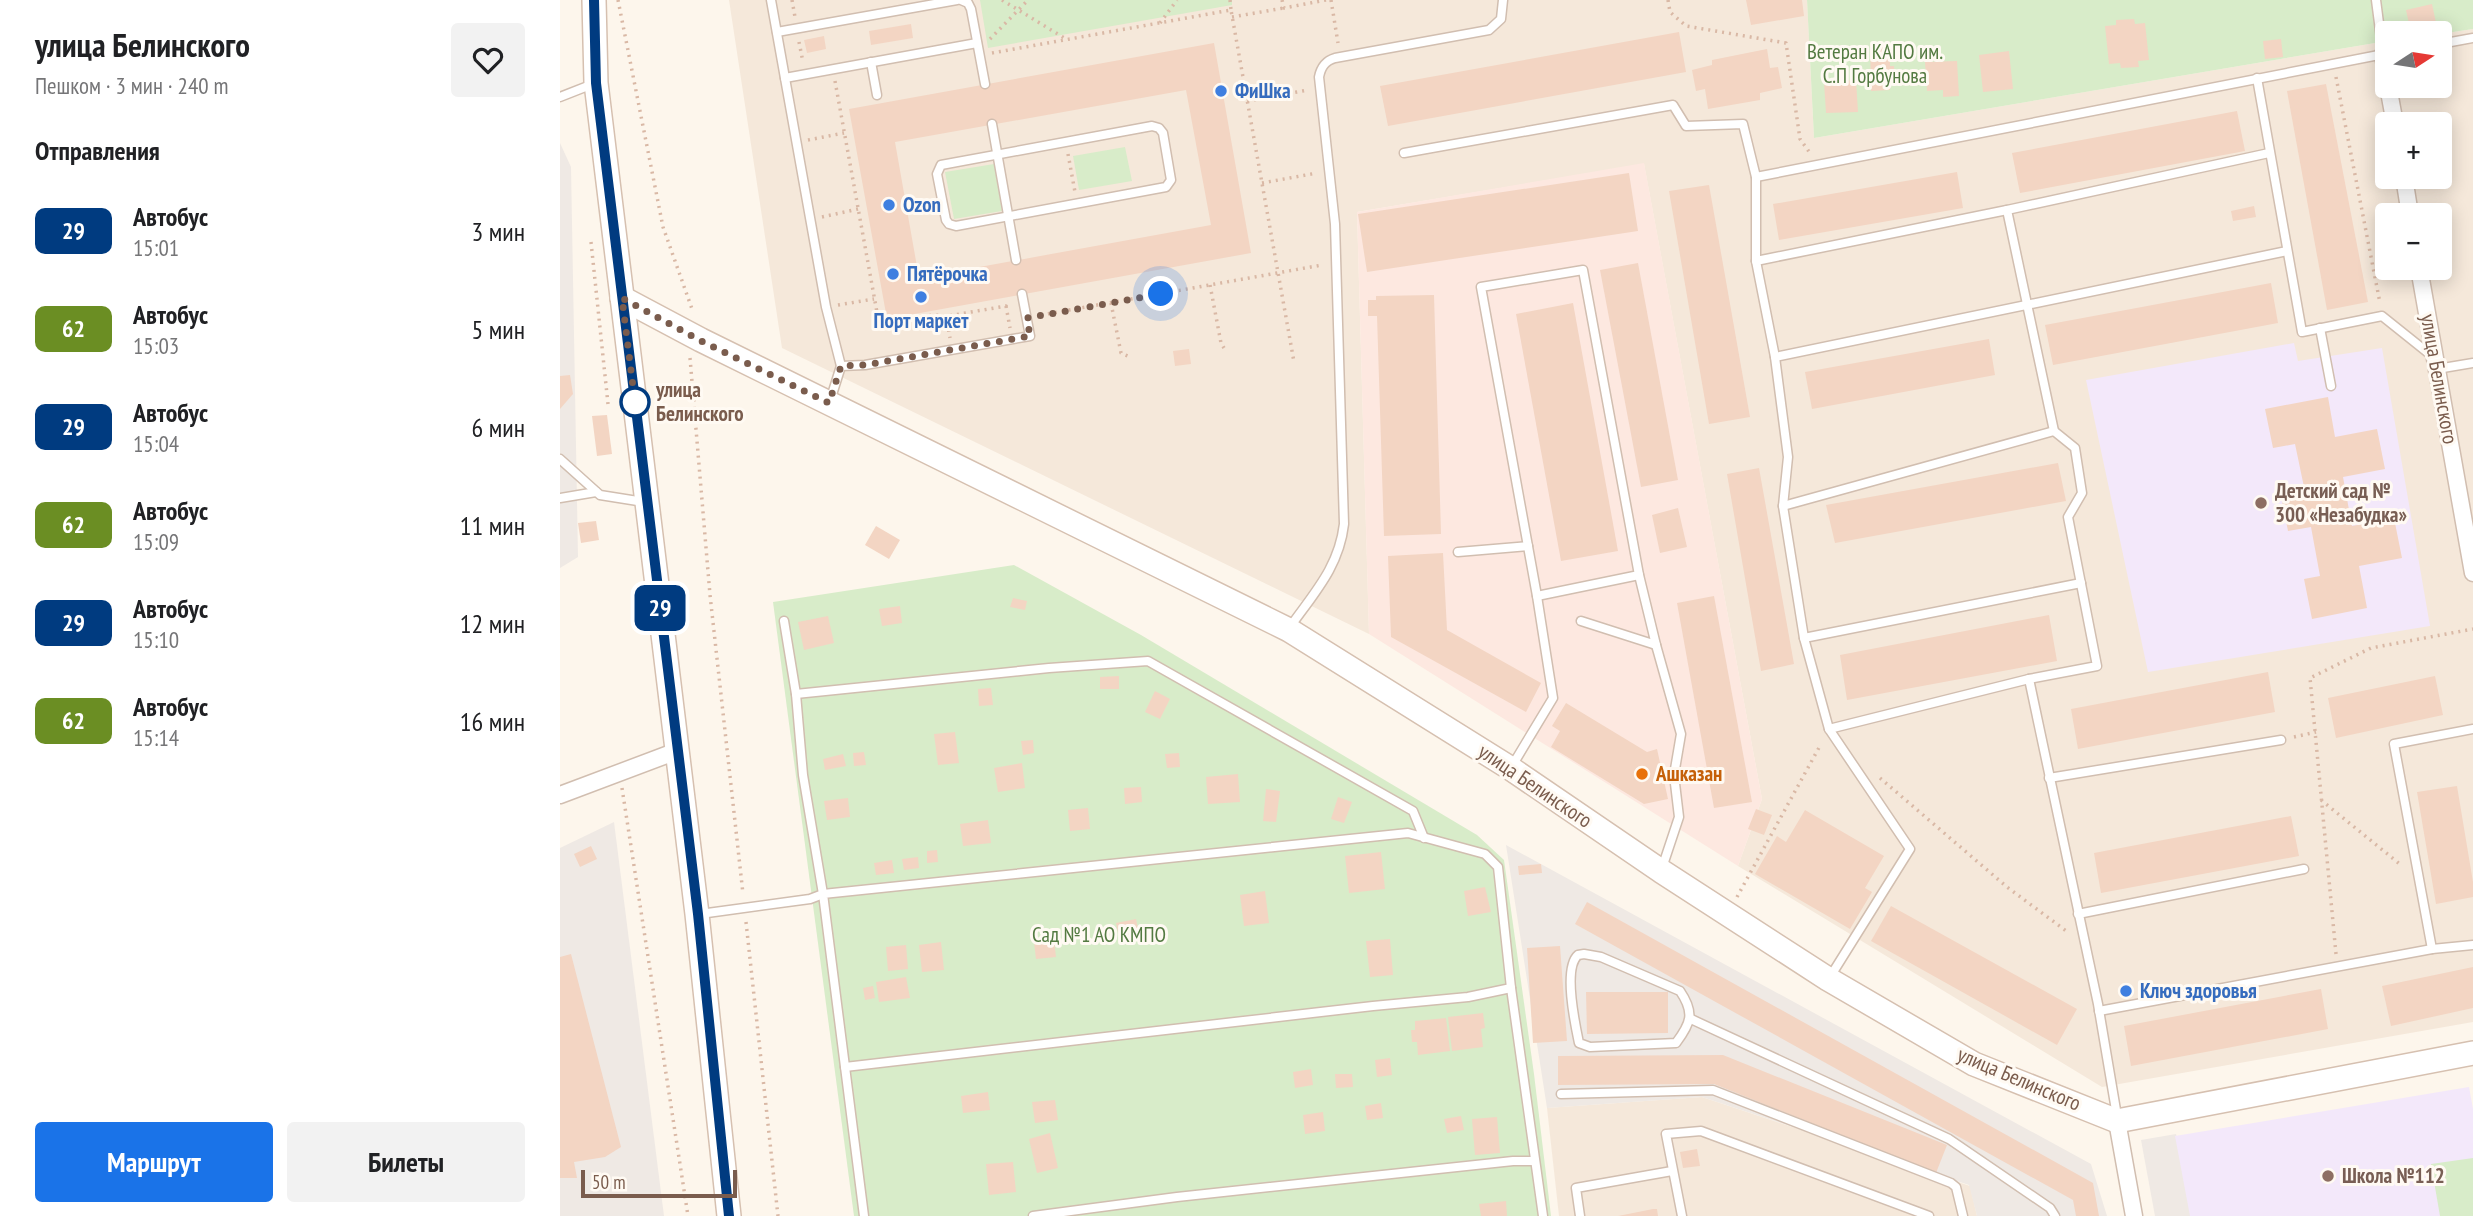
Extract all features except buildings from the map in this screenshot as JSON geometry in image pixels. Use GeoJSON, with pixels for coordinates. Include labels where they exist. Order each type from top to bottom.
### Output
{"type":"FeatureCollection","features":[{"type":"Feature","properties":{"kind":"street"},"geometry":{"type":"LineString","coordinates":[[594,0],[596,83],[698,914],[729,1216]]}},
{"type":"Feature","properties":{"kind":"street","name":"улица Белинского"},"geometry":{"type":"LineString","coordinates":[[2421,280],[2473,573]]}},
{"type":"Feature","properties":{"kind":"street","name":"улица Белинского"},"geometry":{"type":"LineString","coordinates":[[622,298],[701,341],[1289,629],[1510,768],[1661,871],[1828,979],[1973,1064],[2118,1121]]}},
{"type":"Feature","properties":{"kind":"street"},"geometry":{"type":"LineString","coordinates":[[560,795],[677,751]]}},
{"type":"Feature","properties":{"kind":"street"},"geometry":{"type":"LineString","coordinates":[[2134,1216],[2118,1121],[2473,1053]]}},
{"type":"Feature","properties":{"kind":"lane"},"geometry":{"type":"LineString","coordinates":[[771,0],[826,307],[841,366],[829,403]]}},
{"type":"Feature","properties":{"kind":"lane"},"geometry":{"type":"LineString","coordinates":[[777,32],[959,0],[968,3],[971,9],[985,84]]}},
{"type":"Feature","properties":{"kind":"lane"},"geometry":{"type":"LineString","coordinates":[[1289,629],[1333,567],[1343,534],[1335,213],[1319,77],[1323,65],[1341,56],[1489,30],[1501,19],[1503,0]]}},
{"type":"Feature","properties":{"kind":"lane"},"geometry":{"type":"LineString","coordinates":[[2376,0],[2380,21]]}},
{"type":"Feature","properties":{"kind":"lane"},"geometry":{"type":"LineString","coordinates":[[2452,42],[2473,38]]}},
{"type":"Feature","properties":{"kind":"lane"},"geometry":{"type":"LineString","coordinates":[[785,78],[871,62],[978,50]]}},
{"type":"Feature","properties":{"kind":"lane"},"geometry":{"type":"LineString","coordinates":[[1756,177],[2375,56]]}},
{"type":"Feature","properties":{"kind":"lane"},"geometry":{"type":"LineString","coordinates":[[871,62],[877,95]]}},
{"type":"Feature","properties":{"kind":"lane"},"geometry":{"type":"LineString","coordinates":[[2257,78],[2302,332],[2382,316],[2436,364],[2473,363]]}},
{"type":"Feature","properties":{"kind":"lane"},"geometry":{"type":"LineString","coordinates":[[560,97],[596,83]]}},
{"type":"Feature","properties":{"kind":"lane"},"geometry":{"type":"LineString","coordinates":[[1404,153],[1673,105],[1686,126],[1743,124],[1756,177],[1756,261],[1775,356],[1788,457],[1783,506],[1804,638],[1829,729],[1910,849],[1828,979]]}},
{"type":"Feature","properties":{"kind":"lane"},"geometry":{"type":"LineString","coordinates":[[992,124],[1016,260]]}},
{"type":"Feature","properties":{"kind":"lane"},"geometry":{"type":"LineString","coordinates":[[1159,128],[1163,134],[1171,180],[1167,186],[956,226],[949,225],[937,174],[939,167],[997,154],[1159,128]]}},
{"type":"Feature","properties":{"kind":"lane"},"geometry":{"type":"LineString","coordinates":[[1756,261],[2269,153]]}},
{"type":"Feature","properties":{"kind":"lane"},"geometry":{"type":"LineString","coordinates":[[1829,729],[2029,679],[2097,666],[2068,517],[2082,493],[2075,448],[2054,431],[2007,210]]}},
{"type":"Feature","properties":{"kind":"lane"},"geometry":{"type":"LineString","coordinates":[[1775,356],[2287,251]]}},
{"type":"Feature","properties":{"kind":"lane"},"geometry":{"type":"LineString","coordinates":[[1510,768],[1553,698],[1481,287],[1583,270],[1639,575],[1681,734],[1674,775],[1679,817],[1661,871]]}},
{"type":"Feature","properties":{"kind":"lane"},"geometry":{"type":"LineString","coordinates":[[841,366],[865,365],[1030,336],[1022,294]]}},
{"type":"Feature","properties":{"kind":"lane"},"geometry":{"type":"LineString","coordinates":[[2320,328],[2331,386]]}},
{"type":"Feature","properties":{"kind":"lane"},"geometry":{"type":"LineString","coordinates":[[1783,506],[2054,431]]}},
{"type":"Feature","properties":{"kind":"lane"},"geometry":{"type":"LineString","coordinates":[[560,459],[600,495],[647,502]]}},
{"type":"Feature","properties":{"kind":"lane"},"geometry":{"type":"LineString","coordinates":[[560,498],[596,492]]}},
{"type":"Feature","properties":{"kind":"lane"},"geometry":{"type":"LineString","coordinates":[[1458,552],[1528,546]]}},
{"type":"Feature","properties":{"kind":"lane"},"geometry":{"type":"LineString","coordinates":[[1537,596],[1639,575]]}},
{"type":"Feature","properties":{"kind":"lane"},"geometry":{"type":"LineString","coordinates":[[1804,638],[2081,583]]}},
{"type":"Feature","properties":{"kind":"lane"},"geometry":{"type":"LineString","coordinates":[[784,621],[796,694],[803,775],[823,894],[864,1216]]}},
{"type":"Feature","properties":{"kind":"lane"},"geometry":{"type":"LineString","coordinates":[[1581,621],[1656,645]]}},
{"type":"Feature","properties":{"kind":"lane"},"geometry":{"type":"LineString","coordinates":[[796,694],[1049,668],[1148,661],[1413,811],[1424,838]]}},
{"type":"Feature","properties":{"kind":"lane"},"geometry":{"type":"LineString","coordinates":[[2029,679],[2099,1011],[2118,1121]]}},
{"type":"Feature","properties":{"kind":"lane"},"geometry":{"type":"LineString","coordinates":[[2432,949],[2394,744],[2473,729]]}},
{"type":"Feature","properties":{"kind":"lane"},"geometry":{"type":"LineString","coordinates":[[2049,778],[2281,740]]}},
{"type":"Feature","properties":{"kind":"lane"},"geometry":{"type":"LineString","coordinates":[[698,914],[810,900],[823,894],[1408,833],[1485,854],[1498,867],[1511,988],[1543,1216]]}},
{"type":"Feature","properties":{"kind":"lane"},"geometry":{"type":"LineString","coordinates":[[2078,914],[2304,869]]}},
{"type":"Feature","properties":{"kind":"lane"},"geometry":{"type":"LineString","coordinates":[[2099,1011],[2432,949],[2473,945]]}},
{"type":"Feature","properties":{"kind":"lane"},"geometry":{"type":"LineString","coordinates":[[1584,954],[1601,957],[1680,991],[1688,1002],[1690,1019],[1676,1043],[1584,1046],[1580,1043],[1574,1022],[1571,972],[1573,959],[1584,954]]}},
{"type":"Feature","properties":{"kind":"lane"},"geometry":{"type":"LineString","coordinates":[[845,1068],[1468,997],[1511,988]]}},
{"type":"Feature","properties":{"kind":"lane"},"geometry":{"type":"LineString","coordinates":[[1690,1019],[1949,1139],[2050,1208],[2055,1216]]}},
{"type":"Feature","properties":{"kind":"lane"},"geometry":{"type":"LineString","coordinates":[[1561,1094],[1713,1090],[1951,1183],[1956,1186],[1963,1216]]}},
{"type":"Feature","properties":{"kind":"lane"},"geometry":{"type":"LineString","coordinates":[[1682,1216],[1671,1171],[1666,1134],[1701,1131],[1929,1216]]}},
{"type":"Feature","properties":{"kind":"lane"},"geometry":{"type":"LineString","coordinates":[[1033,1216],[1177,1197],[1513,1161],[1534,1161]]}},
{"type":"Feature","properties":{"kind":"lane"},"geometry":{"type":"LineString","coordinates":[[1580,1216],[1576,1188],[1671,1171]]}},
{"type":"Feature","properties":{"kind":"path"},"geometry":{"type":"LineString","coordinates":[[618,0],[663,227],[692,309]]}},
{"type":"Feature","properties":{"kind":"path"},"geometry":{"type":"LineString","coordinates":[[1002,0],[1067,39]]}},
{"type":"Feature","properties":{"kind":"path"},"geometry":{"type":"LineString","coordinates":[[978,50],[1028,0]]}},
{"type":"Feature","properties":{"kind":"path"},"geometry":{"type":"LineString","coordinates":[[1160,23],[1177,0]]}},
{"type":"Feature","properties":{"kind":"path"},"geometry":{"type":"LineString","coordinates":[[1282,0],[1284,8]]}},
{"type":"Feature","properties":{"kind":"path"},"geometry":{"type":"LineString","coordinates":[[1232,17],[1329,0],[1341,56]]}},
{"type":"Feature","properties":{"kind":"path"},"geometry":{"type":"LineString","coordinates":[[1668,0],[1670,12],[1686,26],[1786,43],[1800,139],[1819,164]]}},
{"type":"Feature","properties":{"kind":"path"},"geometry":{"type":"LineString","coordinates":[[1228,1],[1294,362]]}},
{"type":"Feature","properties":{"kind":"path"},"geometry":{"type":"LineString","coordinates":[[978,50],[1067,39],[1231,10]]}},
{"type":"Feature","properties":{"kind":"path"},"geometry":{"type":"LineString","coordinates":[[2334,64],[2382,316]]}},
{"type":"Feature","properties":{"kind":"path"},"geometry":{"type":"LineString","coordinates":[[833,69],[878,318],[887,323],[1006,306],[1027,318],[1336,262]]}},
{"type":"Feature","properties":{"kind":"path"},"geometry":{"type":"LineString","coordinates":[[1247,101],[1320,88]]}},
{"type":"Feature","properties":{"kind":"path"},"geometry":{"type":"LineString","coordinates":[[797,142],[844,134]]}},
{"type":"Feature","properties":{"kind":"path"},"geometry":{"type":"LineString","coordinates":[[1066,142],[1077,204]]}},
{"type":"Feature","properties":{"kind":"path"},"geometry":{"type":"LineString","coordinates":[[1262,184],[1330,171]]}},
{"type":"Feature","properties":{"kind":"path"},"geometry":{"type":"LineString","coordinates":[[810,219],[858,209]]}},
{"type":"Feature","properties":{"kind":"path"},"geometry":{"type":"LineString","coordinates":[[590,232],[608,404]]}},
{"type":"Feature","properties":{"kind":"path"},"geometry":{"type":"LineString","coordinates":[[1210,285],[1224,348]]}},
{"type":"Feature","properties":{"kind":"path"},"geometry":{"type":"LineString","coordinates":[[826,307],[874,299]]}},
{"type":"Feature","properties":{"kind":"path"},"geometry":{"type":"LineString","coordinates":[[1111,303],[1121,353],[1130,357]]}},
{"type":"Feature","properties":{"kind":"path"},"geometry":{"type":"LineString","coordinates":[[1006,306],[1012,339]]}},
{"type":"Feature","properties":{"kind":"path"},"geometry":{"type":"LineString","coordinates":[[946,316],[952,350]]}},
{"type":"Feature","properties":{"kind":"path"},"geometry":{"type":"LineString","coordinates":[[690,356],[709,595],[778,1216]]}},
{"type":"Feature","properties":{"kind":"path"},"geometry":{"type":"LineString","coordinates":[[2338,967],[2309,678],[2371,648],[2473,629]]}},
{"type":"Feature","properties":{"kind":"path"},"geometry":{"type":"LineString","coordinates":[[1727,914],[1829,729]]}},
{"type":"Feature","properties":{"kind":"path"},"geometry":{"type":"LineString","coordinates":[[2281,740],[2316,732]]}},
{"type":"Feature","properties":{"kind":"path"},"geometry":{"type":"LineString","coordinates":[[620,772],[688,1216]]}},
{"type":"Feature","properties":{"kind":"path"},"geometry":{"type":"LineString","coordinates":[[1874,773],[2007,887],[2085,945]]}},
{"type":"Feature","properties":{"kind":"path"},"geometry":{"type":"LineString","coordinates":[[2321,800],[2420,881]]}},
{"type":"Feature","properties":{"kind":"shaded area"},"geometry":{"type":"Polygon","coordinates":[[[729,0],[1807,0],[1814,138],[2375,43],[2375,98],[2452,98],[2452,32],[2473,29],[2473,1022],[2102,1087],[1738,866],[1762,799],[1644,164],[1357,212],[1369,634],[782,348],[729,0]]]}},
{"type":"Feature","properties":{"kind":"shaded area"},"geometry":{"type":"Polygon","coordinates":[[[560,143],[571,167],[578,557],[560,568],[560,143]]]}},
{"type":"Feature","properties":{"kind":"shaded area"},"geometry":{"type":"Polygon","coordinates":[[[1644,163],[1762,799],[1738,866],[1369,634],[1357,212],[1644,163]]]}},
{"type":"Feature","properties":{"kind":"shaded area","name":"Детский сад № 300 «Незабудка»"},"geometry":{"type":"Polygon","coordinates":[[[2294,343],[2298,361],[2382,348],[2430,626],[2148,672],[2086,380],[2294,343]]]}},
{"type":"Feature","properties":{"kind":"shaded area"},"geometry":{"type":"Polygon","coordinates":[[[614,822],[664,1216],[560,1216],[560,848],[614,822]]]}},
{"type":"Feature","properties":{"kind":"shaded area"},"geometry":{"type":"Polygon","coordinates":[[[1506,845],[2091,1164],[2107,1216],[1977,1216],[1969,1185],[1702,1097],[1547,1108],[1506,845]]]}},
{"type":"Feature","properties":{"kind":"shaded area","name":"Школа №112"},"geometry":{"type":"Polygon","coordinates":[[[2469,1087],[2473,1109],[2473,1216],[2190,1216],[2175,1136],[2469,1087]]]}},
{"type":"Feature","properties":{"kind":"shaded area"},"geometry":{"type":"Polygon","coordinates":[[[1702,1097],[1970,1186],[1977,1216],[1559,1216],[1547,1108],[1702,1097]]]}},
{"type":"Feature","properties":{"kind":"shaded area"},"geometry":{"type":"Polygon","coordinates":[[[2176,1134],[2191,1216],[2155,1216],[2141,1140],[2176,1134]]]}},
{"type":"Feature","properties":{"kind":"green space"},"geometry":{"type":"Polygon","coordinates":[[[980,0],[1232,0],[1232,5],[988,48],[980,0]]]}},
{"type":"Feature","properties":{"kind":"green space","name":"Ветеран КАПО им. С.П Горбунова"},"geometry":{"type":"Polygon","coordinates":[[[1807,0],[2473,0],[2473,29],[2452,32],[2452,21],[2375,21],[2375,43],[1814,138],[1807,0]]]}},
{"type":"Feature","properties":{"kind":"green space"},"geometry":{"type":"Polygon","coordinates":[[[1125,147],[1132,181],[1079,190],[1073,156],[1125,147]]]}},
{"type":"Feature","properties":{"kind":"green space"},"geometry":{"type":"Polygon","coordinates":[[[994,164],[1002,211],[954,219],[945,172],[994,164]]]}},
{"type":"Feature","properties":{"kind":"green space","name":"Сад №1 АО КМПО"},"geometry":{"type":"Polygon","coordinates":[[[1014,565],[1141,635],[1477,835],[1504,860],[1551,1216],[854,1216],[773,602],[1014,565]]]}},
{"type":"Feature","properties":{"kind":"green space"},"geometry":{"type":"Polygon","coordinates":[[[2473,1158],[2473,1216],[2440,1216],[2431,1164],[2473,1158]]]}},
{"type":"Feature","properties":{"kind":"bus line","name":"29"},"geometry":{"type":"LineString","coordinates":[[594,0],[596,83],[698,914],[729,1216]]}},
{"type":"Feature","properties":{"kind":"place","name":"ФиШка"},"geometry":{"type":"Point","coordinates":[1221,91]}},
{"type":"Feature","properties":{"kind":"place","name":"Ozon"},"geometry":{"type":"Point","coordinates":[889,205]}},
{"type":"Feature","properties":{"kind":"place","name":"Пятёрочка"},"geometry":{"type":"Point","coordinates":[893,274]}},
{"type":"Feature","properties":{"kind":"place","name":"Порт маркет"},"geometry":{"type":"Point","coordinates":[921,297]}},
{"type":"Feature","properties":{"kind":"place","name":"улица Белинского"},"geometry":{"type":"Point","coordinates":[635,402]}},
{"type":"Feature","properties":{"kind":"place","name":"Детский сад № 300 «Незабудка»"},"geometry":{"type":"Point","coordinates":[2261,503]}},
{"type":"Feature","properties":{"kind":"place","name":"Ашказан"},"geometry":{"type":"Point","coordinates":[1642,774]}},
{"type":"Feature","properties":{"kind":"place","name":"Ключ здоровья"},"geometry":{"type":"Point","coordinates":[2126,991]}},
{"type":"Feature","properties":{"kind":"place","name":"Школа №112"},"geometry":{"type":"Point","coordinates":[2328,1176]}},
{"type":"Feature","properties":{"kind":"route"},"geometry":{"type":"LineString","coordinates":[[635,402],[636,411],[622,298],[701,341],[829,403],[841,366],[865,365],[1030,336],[1027,318],[1161,294]]}}]}
